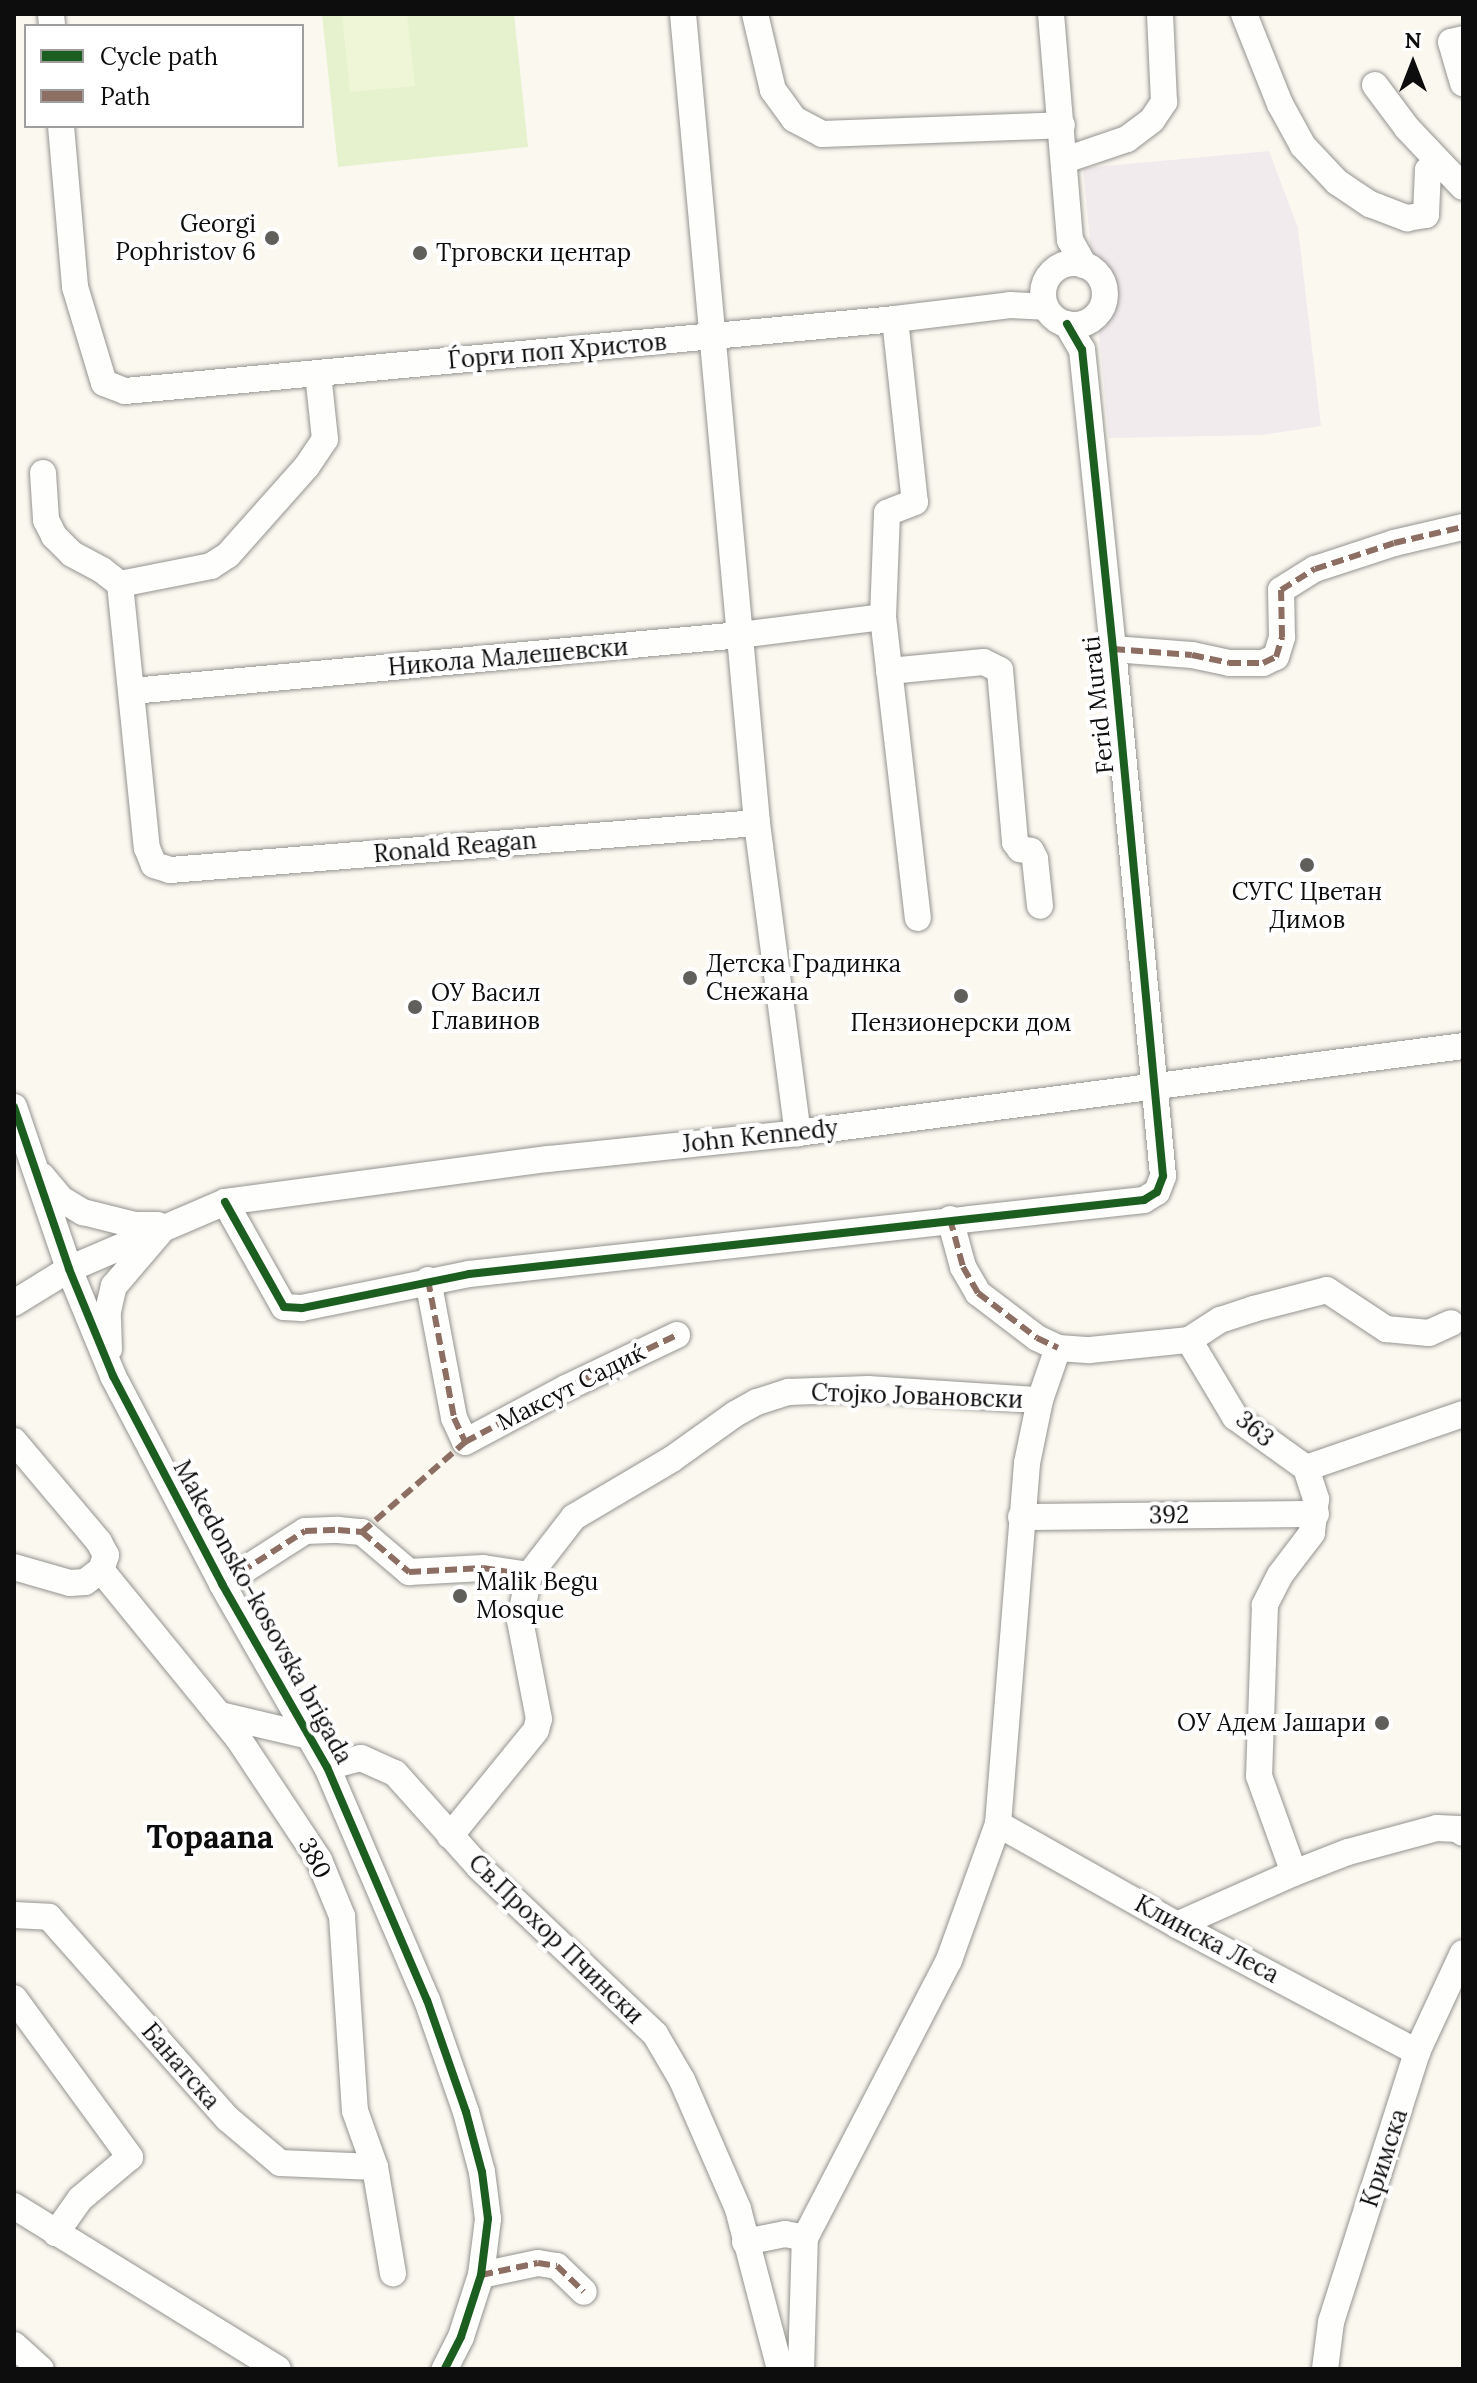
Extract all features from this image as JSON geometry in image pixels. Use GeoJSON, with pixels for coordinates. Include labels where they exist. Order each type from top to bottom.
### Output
{"type":"FeatureCollection","features":[{"type":"Feature","properties":{"kind":"street"},"geometry":{"type":"LineString","coordinates":[[683,14],[757,823],[798,1133]]}},
{"type":"Feature","properties":{"kind":"street"},"geometry":{"type":"LineString","coordinates":[[755,14],[773,90],[794,119],[822,134],[1062,125]]}},
{"type":"Feature","properties":{"kind":"street"},"geometry":{"type":"LineString","coordinates":[[1051,14],[1065,160],[1071,266]]}},
{"type":"Feature","properties":{"kind":"street"},"geometry":{"type":"LineString","coordinates":[[1065,160],[1127,139],[1152,120],[1164,102],[1160,14]]}},
{"type":"Feature","properties":{"kind":"street"},"geometry":{"type":"LineString","coordinates":[[1244,14],[1280,104],[1303,146],[1337,182],[1370,204],[1407,218],[1426,215],[1428,170],[1439,164]]}},
{"type":"Feature","properties":{"kind":"street"},"geometry":{"type":"LineString","coordinates":[[1463,39],[1451,42],[1463,83]]}},
{"type":"Feature","properties":{"kind":"street"},"geometry":{"type":"LineString","coordinates":[[1375,85],[1439,164],[1463,187]]}},
{"type":"Feature","properties":{"kind":"street","name":"Ѓорги поп Христов"},"geometry":{"type":"LineString","coordinates":[[61,128],[75,287],[104,383],[125,391],[895,319],[1010,305],[1043,297]]}},
{"type":"Feature","properties":{"kind":"street"},"geometry":{"type":"LineString","coordinates":[[1071,266],[1096,272],[1106,290],[1106,301],[1079,323],[1051,316],[1043,297],[1051,272],[1071,266]]}},
{"type":"Feature","properties":{"kind":"street"},"geometry":{"type":"LineString","coordinates":[[895,319],[915,502],[887,513],[883,617],[918,918]]}},
{"type":"Feature","properties":{"kind":"street","name":"Ferid Murati"},"geometry":{"type":"LineString","coordinates":[[950,1219],[1152,1198],[1162,1186],[1113,649],[1079,323]]}},
{"type":"Feature","properties":{"kind":"street"},"geometry":{"type":"LineString","coordinates":[[120,584],[188,573],[228,555],[307,466],[325,439],[318,373]]}},
{"type":"Feature","properties":{"kind":"street"},"geometry":{"type":"LineString","coordinates":[[43,473],[46,520],[54,536],[72,554],[120,584],[132,691]]}},
{"type":"Feature","properties":{"kind":"street"},"geometry":{"type":"LineString","coordinates":[[1113,649],[1192,655],[1229,663],[1263,663],[1276,657],[1282,637],[1281,590],[1315,569],[1394,543],[1463,527]]}},
{"type":"Feature","properties":{"kind":"street","name":"Никола Малешевски"},"geometry":{"type":"LineString","coordinates":[[132,691],[740,635],[883,617]]}},
{"type":"Feature","properties":{"kind":"street"},"geometry":{"type":"LineString","coordinates":[[889,671],[984,662],[1000,670],[1015,842],[1020,849],[1031,851],[1035,859],[1040,906]]}},
{"type":"Feature","properties":{"kind":"street","name":"Ronald Reagan"},"geometry":{"type":"LineString","coordinates":[[132,691],[147,848],[154,865],[170,870],[757,823]]}},
{"type":"Feature","properties":{"kind":"street","name":"John Kennedy"},"geometry":{"type":"LineString","coordinates":[[69,1269],[225,1202],[548,1159],[798,1133],[1463,1046]]}},
{"type":"Feature","properties":{"kind":"street","name":"Makedonsko-kosovska brigada"},"geometry":{"type":"LineString","coordinates":[[14,1107],[69,1269],[113,1376],[222,1584],[327,1767],[427,2000],[466,2112],[482,2172],[488,2219],[481,2275],[461,2337],[445,2369]]}},
{"type":"Feature","properties":{"kind":"street"},"geometry":{"type":"LineString","coordinates":[[32,1164],[61,1199],[83,1212],[135,1225],[166,1225]]}},
{"type":"Feature","properties":{"kind":"street"},"geometry":{"type":"LineString","coordinates":[[225,1202],[284,1307],[328,1304],[428,1280],[778,1242],[950,1219],[963,1267],[978,1293],[1037,1338],[1058,1348],[1090,1350],[1189,1340],[1220,1320],[1327,1290],[1386,1329],[1429,1333],[1451,1323]]}},
{"type":"Feature","properties":{"kind":"street"},"geometry":{"type":"LineString","coordinates":[[113,1376],[107,1333],[111,1293],[124,1271],[166,1225]]}},
{"type":"Feature","properties":{"kind":"street"},"geometry":{"type":"LineString","coordinates":[[14,1303],[26,1285],[69,1269]]}},
{"type":"Feature","properties":{"kind":"street","name":"Максут Садиќ"},"geometry":{"type":"LineString","coordinates":[[428,1280],[445,1379],[454,1418],[465,1442],[677,1335]]}},
{"type":"Feature","properties":{"kind":"street","name":"363"},"geometry":{"type":"LineString","coordinates":[[1189,1340],[1235,1417],[1306,1468]]}},
{"type":"Feature","properties":{"kind":"street"},"geometry":{"type":"LineString","coordinates":[[801,2369],[805,2238],[949,1960],[998,1824],[1027,1463],[1040,1400],[1058,1348]]}},
{"type":"Feature","properties":{"kind":"street","name":"Стојко Јовановски"},"geometry":{"type":"LineString","coordinates":[[450,1836],[536,1730],[539,1719],[520,1620],[529,1575],[574,1517],[672,1459],[757,1402],[788,1392],[868,1389],[1040,1400]]}},
{"type":"Feature","properties":{"kind":"street"},"geometry":{"type":"LineString","coordinates":[[1294,1873],[1259,1776],[1263,1625],[1271,1591],[1312,1533],[1316,1514],[1314,1489],[1306,1468],[1463,1414]]}},
{"type":"Feature","properties":{"kind":"street","name":"380"},"geometry":{"type":"LineString","coordinates":[[14,1441],[99,1542],[106,1555],[101,1570],[220,1715],[319,1860],[342,1916],[355,2111],[375,2167],[393,2273]]}},
{"type":"Feature","properties":{"kind":"street","name":"392"},"geometry":{"type":"LineString","coordinates":[[1021,1517],[1316,1514]]}},
{"type":"Feature","properties":{"kind":"street"},"geometry":{"type":"LineString","coordinates":[[241,1572],[305,1531],[338,1530],[362,1532],[409,1572],[483,1568],[529,1575]]}},
{"type":"Feature","properties":{"kind":"street"},"geometry":{"type":"LineString","coordinates":[[14,1567],[70,1583],[85,1582],[101,1570]]}},
{"type":"Feature","properties":{"kind":"street"},"geometry":{"type":"LineString","coordinates":[[220,1715],[309,1736]]}},
{"type":"Feature","properties":{"kind":"street","name":"Св.Прохор Пчински"},"geometry":{"type":"LineString","coordinates":[[327,1767],[361,1758],[379,1763],[395,1773],[450,1836],[655,2034],[709,2141],[738,2209],[780,2369]]}},
{"type":"Feature","properties":{"kind":"street","name":"Клинска Леса"},"geometry":{"type":"LineString","coordinates":[[998,1824],[1177,1925],[1417,2052]]}},
{"type":"Feature","properties":{"kind":"street"},"geometry":{"type":"LineString","coordinates":[[1177,1925],[1348,1852],[1437,1828],[1458,1829],[1463,1833]]}},
{"type":"Feature","properties":{"kind":"street","name":"Банатска"},"geometry":{"type":"LineString","coordinates":[[14,1915],[49,1917],[228,2119],[280,2163],[375,2167]]}},
{"type":"Feature","properties":{"kind":"street","name":"Кримска"},"geometry":{"type":"LineString","coordinates":[[1325,2369],[1331,2322],[1417,2052],[1463,1953]]}},
{"type":"Feature","properties":{"kind":"street"},"geometry":{"type":"LineString","coordinates":[[14,1998],[130,2157],[80,2199],[56,2233]]}},
{"type":"Feature","properties":{"kind":"street"},"geometry":{"type":"LineString","coordinates":[[14,2206],[278,2369]]}},
{"type":"Feature","properties":{"kind":"street"},"geometry":{"type":"LineString","coordinates":[[745,2242],[785,2234],[805,2238]]}},
{"type":"Feature","properties":{"kind":"street"},"geometry":{"type":"LineString","coordinates":[[481,2275],[538,2263],[557,2266],[584,2292]]}},
{"type":"Feature","properties":{"kind":"street"},"geometry":{"type":"LineString","coordinates":[[432,2369],[461,2337]]}},
{"type":"Feature","properties":{"kind":"street"},"geometry":{"type":"LineString","coordinates":[[14,2345],[41,2369]]}},
{"type":"Feature","properties":{"kind":"shaded area"},"geometry":{"type":"Polygon","coordinates":[[[1269,151],[1298,228],[1321,426],[1262,435],[1109,438],[1083,168],[1269,151]]]}},
{"type":"Feature","properties":{"kind":"green space"},"geometry":{"type":"Polygon","coordinates":[[[322,14],[514,14],[528,147],[338,167],[322,14]]]}},
{"type":"Feature","properties":{"kind":"green space"},"geometry":{"type":"Polygon","coordinates":[[[342,14],[407,14],[415,86],[350,92],[342,14]]]}},
{"type":"Feature","properties":{"kind":"marked path"},"geometry":{"type":"LineString","coordinates":[[1113,649],[1192,655],[1229,663],[1263,663],[1276,657],[1282,637],[1281,590],[1315,569],[1394,543],[1463,527]]}},
{"type":"Feature","properties":{"kind":"marked path"},"geometry":{"type":"LineString","coordinates":[[950,1219],[963,1267],[978,1293],[1037,1338],[1058,1348]]}},
{"type":"Feature","properties":{"kind":"marked path"},"geometry":{"type":"LineString","coordinates":[[428,1280],[454,1418],[465,1442]]}},
{"type":"Feature","properties":{"kind":"marked path"},"geometry":{"type":"LineString","coordinates":[[362,1532],[465,1442],[566,1388],[677,1335]]}},
{"type":"Feature","properties":{"kind":"marked path"},"geometry":{"type":"LineString","coordinates":[[241,1572],[305,1531],[338,1530],[362,1532],[409,1572],[483,1568],[529,1575]]}},
{"type":"Feature","properties":{"kind":"marked path"},"geometry":{"type":"LineString","coordinates":[[481,2275],[538,2263],[557,2266],[584,2292]]}},
{"type":"Feature","properties":{"kind":"cycle path"},"geometry":{"type":"LineString","coordinates":[[225,1202],[284,1307],[302,1308],[469,1274],[1144,1200],[1157,1192],[1163,1176],[1082,350],[1067,324]]}},
{"type":"Feature","properties":{"kind":"cycle path"},"geometry":{"type":"LineString","coordinates":[[14,1107],[69,1269],[113,1376],[222,1584],[327,1767],[427,2000],[466,2112],[482,2172],[488,2219],[481,2275],[461,2337],[445,2369]]}},
{"type":"Feature","properties":{"kind":"place","name":"Georgi Pophristov 6"},"geometry":{"type":"Point","coordinates":[272,238]}},
{"type":"Feature","properties":{"kind":"place","name":"Трговски центар"},"geometry":{"type":"Point","coordinates":[420,253]}},
{"type":"Feature","properties":{"kind":"place","name":"СУГС Цветан Димов"},"geometry":{"type":"Point","coordinates":[1307,865]}},
{"type":"Feature","properties":{"kind":"place","name":"Детска Градинка Снежана"},"geometry":{"type":"Point","coordinates":[690,978]}},
{"type":"Feature","properties":{"kind":"place","name":"Пензионерски дом"},"geometry":{"type":"Point","coordinates":[961,996]}},
{"type":"Feature","properties":{"kind":"place","name":"ОУ Васил Главинов"},"geometry":{"type":"Point","coordinates":[415,1007]}},
{"type":"Feature","properties":{"kind":"place","name":"Malik Begu Mosque"},"geometry":{"type":"Point","coordinates":[460,1596]}},
{"type":"Feature","properties":{"kind":"place","name":"ОУ Адем Јашари"},"geometry":{"type":"Point","coordinates":[1382,1723]}},
{"type":"Feature","properties":{"kind":"district","name":"Topaana"},"geometry":{"type":"Point","coordinates":[210,1837]}}]}
